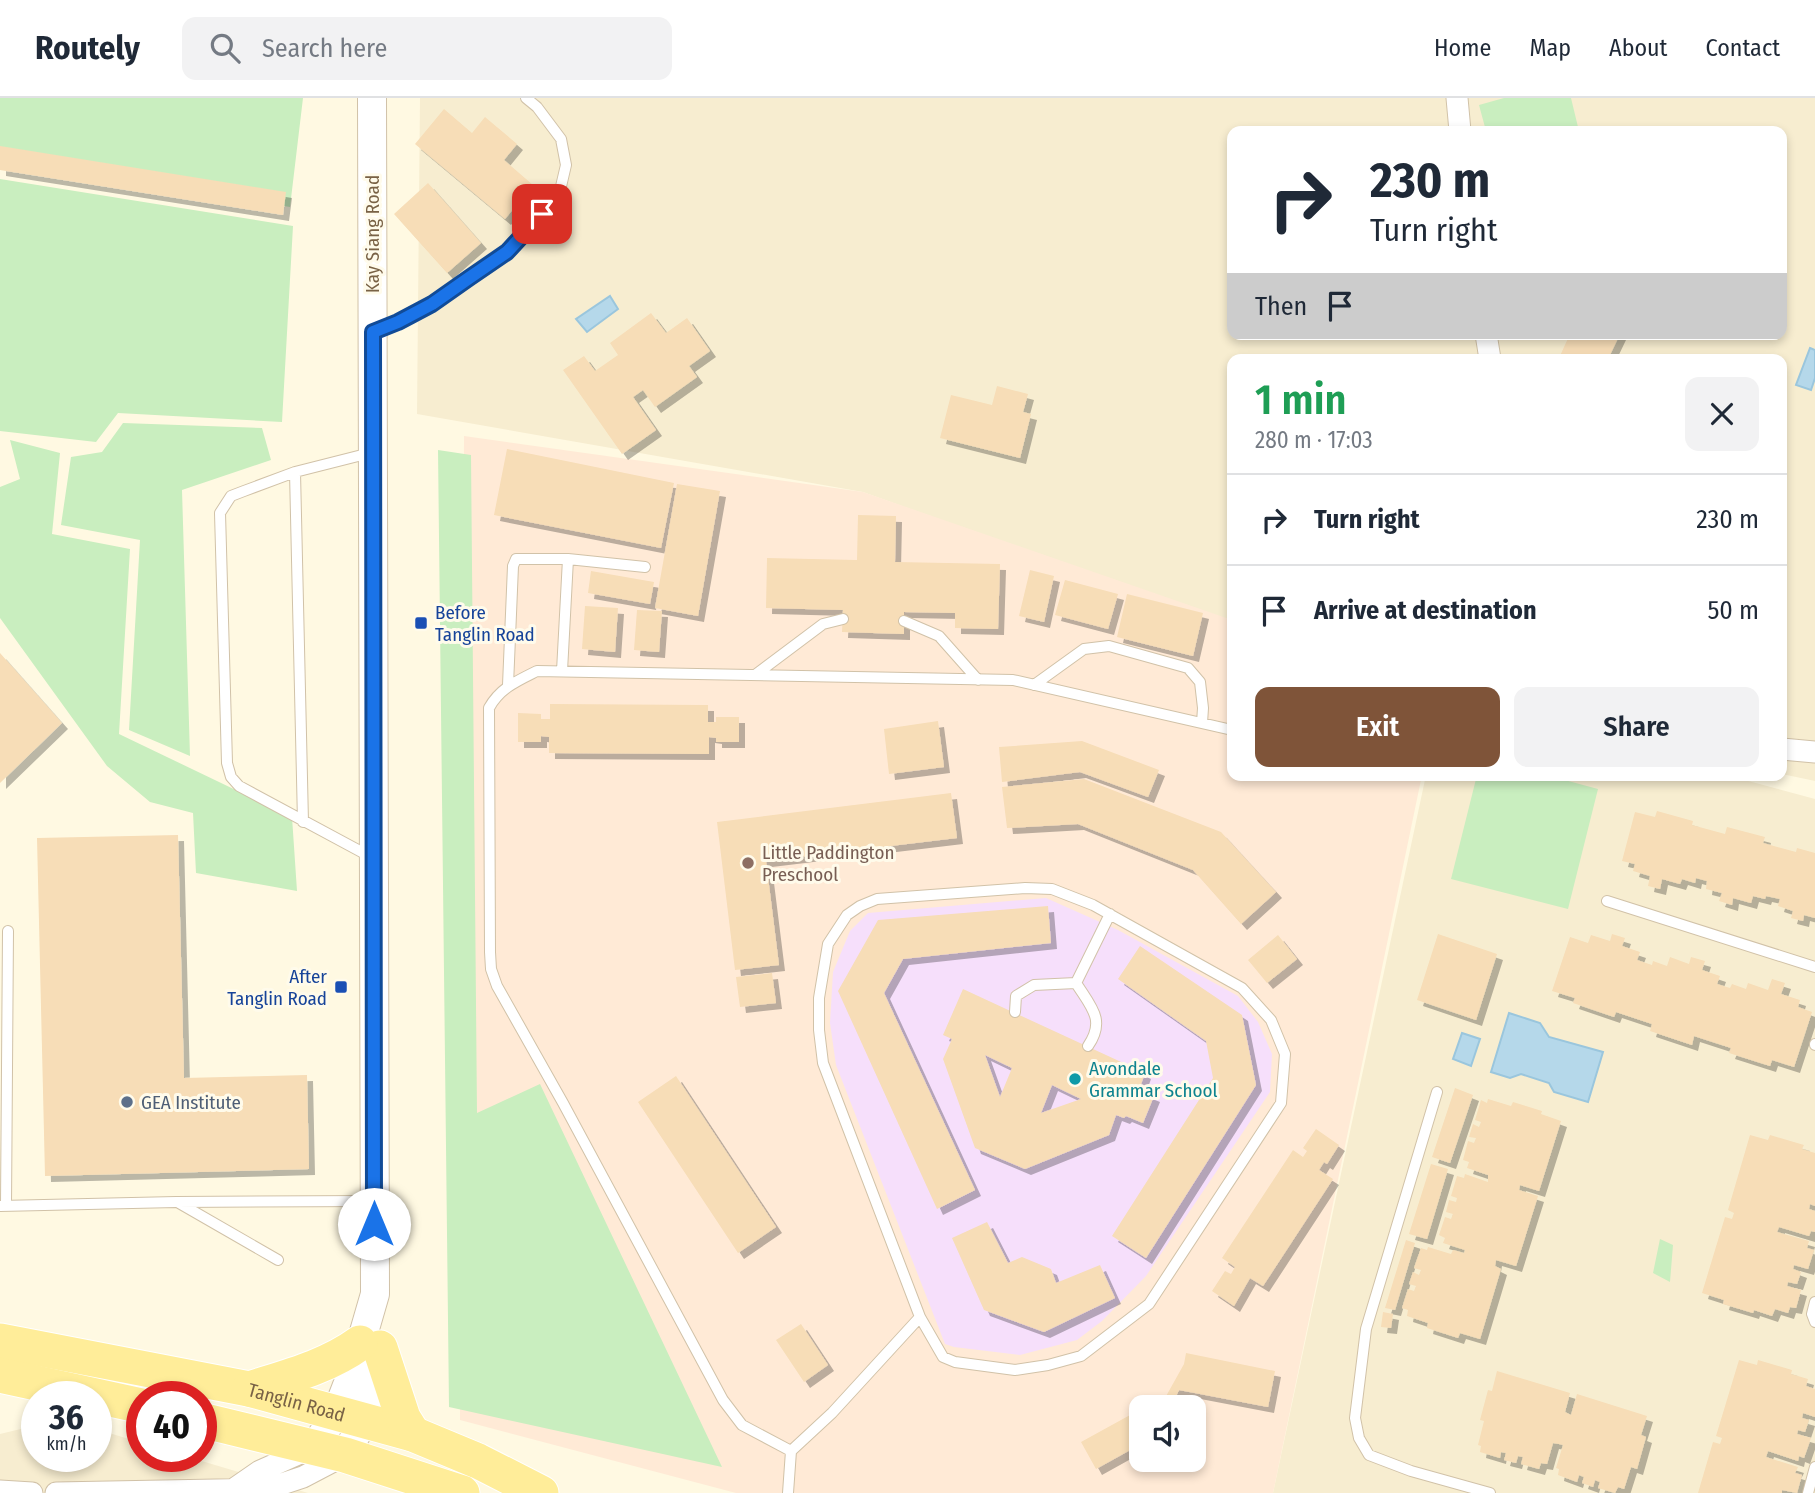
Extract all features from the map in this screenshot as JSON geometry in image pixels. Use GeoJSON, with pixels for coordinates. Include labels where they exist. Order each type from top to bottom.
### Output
{"type":"FeatureCollection","features":[{"type":"Feature","properties":{"kind":"main road","name":"Tanglin Road"},"geometry":{"type":"LineString","coordinates":[[0,1341],[249,1389],[413,1434],[478,1461],[541,1493]]}},
{"type":"Feature","properties":{"kind":"main road"},"geometry":{"type":"LineString","coordinates":[[249,1389],[370,1345],[413,1434]]}},
{"type":"Feature","properties":{"kind":"main road"},"geometry":{"type":"LineString","coordinates":[[0,1375],[126,1402]]}},
{"type":"Feature","properties":{"kind":"main road","name":"Tanglin Road"},"geometry":{"type":"LineString","coordinates":[[217,1424],[329,1451],[462,1493]]}},
{"type":"Feature","properties":{"kind":"street","name":"Kay Siang Road"},"geometry":{"type":"LineString","coordinates":[[329,1451],[349,1418],[353,1370],[370,1345],[382,1313],[375,1294],[374,1201],[372,98]]}},
{"type":"Feature","properties":{"kind":"street"},"geometry":{"type":"LineString","coordinates":[[1457,98],[1460,126]]}},
{"type":"Feature","properties":{"kind":"street"},"geometry":{"type":"LineString","coordinates":[[1787,750],[1815,752]]}},
{"type":"Feature","properties":{"kind":"street"},"geometry":{"type":"LineString","coordinates":[[56,1493],[253,1490],[278,1486],[303,1477],[329,1451]]}},
{"type":"Feature","properties":{"kind":"street"},"geometry":{"type":"LineString","coordinates":[[234,1489],[260,1471],[329,1451]]}},
{"type":"Feature","properties":{"kind":"street"},"geometry":{"type":"LineString","coordinates":[[0,1491],[32,1493]]}},
{"type":"Feature","properties":{"kind":"lane"},"geometry":{"type":"LineString","coordinates":[[373,332],[432,304],[507,252],[559,195],[566,165],[561,139],[537,107],[526,98]]}},
{"type":"Feature","properties":{"kind":"lane"},"geometry":{"type":"LineString","coordinates":[[373,452],[295,472],[231,496],[220,513],[227,762],[231,777],[239,786],[374,859]]}},
{"type":"Feature","properties":{"kind":"lane"},"geometry":{"type":"LineString","coordinates":[[295,472],[303,822]]}},
{"type":"Feature","properties":{"kind":"lane"},"geometry":{"type":"LineString","coordinates":[[508,685],[513,566],[516,559],[568,559],[645,567]]}},
{"type":"Feature","properties":{"kind":"lane"},"geometry":{"type":"LineString","coordinates":[[562,671],[568,559]]}},
{"type":"Feature","properties":{"kind":"lane"},"geometry":{"type":"LineString","coordinates":[[755,675],[823,624],[843,619]]}},
{"type":"Feature","properties":{"kind":"lane"},"geometry":{"type":"LineString","coordinates":[[904,621],[940,636],[978,680]]}},
{"type":"Feature","properties":{"kind":"lane"},"geometry":{"type":"LineString","coordinates":[[1034,685],[1084,649],[1109,646],[1188,668],[1200,682],[1202,723]]}},
{"type":"Feature","properties":{"kind":"lane"},"geometry":{"type":"LineString","coordinates":[[791,1451],[742,1425],[723,1400],[497,986],[491,969],[490,953],[489,708],[496,696],[508,685],[537,671],[1013,680],[1227,729]]}},
{"type":"Feature","properties":{"kind":"lane"},"geometry":{"type":"LineString","coordinates":[[1025,888],[1052,889],[1110,914],[1242,988],[1257,1004],[1271,1020],[1285,1054],[1281,1103],[1149,1304],[1081,1356],[1015,1370],[955,1362],[943,1357],[920,1317],[823,1063],[819,998],[828,944],[847,915],[877,899],[1025,888]]}},
{"type":"Feature","properties":{"kind":"lane"},"geometry":{"type":"LineString","coordinates":[[1607,901],[1815,967]]}},
{"type":"Feature","properties":{"kind":"lane"},"geometry":{"type":"LineString","coordinates":[[1076,984],[1110,914]]}},
{"type":"Feature","properties":{"kind":"lane"},"geometry":{"type":"LineString","coordinates":[[8,932],[3,1046],[3,1206],[374,1201]]}},
{"type":"Feature","properties":{"kind":"lane"},"geometry":{"type":"LineString","coordinates":[[1014,1012],[1016,996],[1034,985],[1076,984]]}},
{"type":"Feature","properties":{"kind":"lane"},"geometry":{"type":"LineString","coordinates":[[1076,984],[1097,1014],[1097,1034],[1088,1046]]}},
{"type":"Feature","properties":{"kind":"lane"},"geometry":{"type":"LineString","coordinates":[[1437,1092],[1366,1329],[1355,1418],[1359,1438],[1368,1455],[1411,1471],[1490,1493]]}},
{"type":"Feature","properties":{"kind":"lane"},"geometry":{"type":"LineString","coordinates":[[176,1202],[278,1260]]}},
{"type":"Feature","properties":{"kind":"lane"},"geometry":{"type":"LineString","coordinates":[[1815,1302],[1812,1314],[1815,1322]]}},
{"type":"Feature","properties":{"kind":"lane"},"geometry":{"type":"LineString","coordinates":[[788,1493],[791,1451],[832,1413],[920,1317]]}},
{"type":"Feature","properties":{"kind":"lane"},"geometry":{"type":"LineString","coordinates":[[1808,1493],[1815,1467]]}},
{"type":"Feature","properties":{"kind":"shaded area"},"geometry":{"type":"Polygon","coordinates":[[[420,98],[1815,98],[1815,781],[1787,775],[1787,354],[1227,354],[1227,623],[863,492],[417,414],[420,98]]]}},
{"type":"Feature","properties":{"kind":"shaded area"},"geometry":{"type":"Polygon","coordinates":[[[464,436],[863,492],[1227,618],[1227,781],[1421,781],[1273,1493],[736,1493],[460,1420],[464,436]]]}},
{"type":"Feature","properties":{"kind":"shaded area"},"geometry":{"type":"Polygon","coordinates":[[[1425,781],[1748,781],[1815,799],[1815,1493],[1273,1493],[1425,781]]]}},
{"type":"Feature","properties":{"kind":"shaded area"},"geometry":{"type":"Polygon","coordinates":[[[1046,898],[1118,930],[1238,996],[1258,1022],[1272,1054],[1270,1092],[1146,1276],[1102,1321],[1077,1340],[1020,1355],[954,1347],[945,1344],[836,1065],[830,1023],[833,972],[850,931],[868,913],[1046,898]]]}},
{"type":"Feature","properties":{"kind":"shaded area"},"geometry":{"type":"Polygon","coordinates":[[[21,1429],[21,1472],[112,1472],[112,1434],[126,1438],[126,1472],[217,1472],[217,1466],[308,1493],[0,1493],[0,1434],[21,1429]]]}},
{"type":"Feature","properties":{"kind":"green space"},"geometry":{"type":"Polygon","coordinates":[[[0,98],[303,98],[290,207],[0,160],[0,98]]]}},
{"type":"Feature","properties":{"kind":"green space"},"geometry":{"type":"Polygon","coordinates":[[[1504,98],[1571,98],[1578,126],[1485,126],[1479,105],[1504,98]]]}},
{"type":"Feature","properties":{"kind":"green space"},"geometry":{"type":"Polygon","coordinates":[[[0,179],[293,226],[282,422],[118,413],[96,442],[0,431],[0,179]]]}},
{"type":"Feature","properties":{"kind":"green space"},"geometry":{"type":"Polygon","coordinates":[[[123,423],[262,428],[271,460],[182,490],[190,756],[129,730],[140,540],[61,525],[71,457],[102,452],[123,423]]]}},
{"type":"Feature","properties":{"kind":"green space"},"geometry":{"type":"Polygon","coordinates":[[[10,440],[60,453],[52,534],[130,549],[119,734],[292,817],[297,891],[196,873],[193,813],[150,802],[107,766],[0,618],[0,487],[20,479],[10,440]]]}},
{"type":"Feature","properties":{"kind":"green space"},"geometry":{"type":"Polygon","coordinates":[[[438,450],[471,455],[477,1113],[540,1084],[722,1467],[449,1407],[438,450]]]}},
{"type":"Feature","properties":{"kind":"green space"},"geometry":{"type":"Polygon","coordinates":[[[1476,781],[1568,781],[1598,789],[1568,909],[1451,879],[1476,781]]]}},
{"type":"Feature","properties":{"kind":"green space"},"geometry":{"type":"Polygon","coordinates":[[[1660,1239],[1673,1245],[1670,1282],[1653,1273],[1660,1239]]]}},
{"type":"Feature","properties":{"kind":"water"},"geometry":{"type":"Polygon","coordinates":[[[610,296],[618,309],[587,332],[576,319],[610,296]]]}},
{"type":"Feature","properties":{"kind":"water"},"geometry":{"type":"Polygon","coordinates":[[[1810,348],[1815,350],[1815,378],[1811,390],[1796,385],[1810,348]]]}},
{"type":"Feature","properties":{"kind":"water"},"geometry":{"type":"Polygon","coordinates":[[[1509,1013],[1540,1023],[1549,1037],[1603,1052],[1588,1102],[1554,1092],[1549,1083],[1521,1074],[1510,1078],[1491,1072],[1509,1013]]]}},
{"type":"Feature","properties":{"kind":"water"},"geometry":{"type":"Polygon","coordinates":[[[1462,1033],[1480,1039],[1471,1066],[1453,1059],[1462,1033]]]}},
{"type":"Feature","properties":{"kind":"building"},"geometry":{"type":"Polygon","coordinates":[[[444,109],[472,133],[485,117],[517,144],[504,160],[533,185],[505,219],[415,144],[444,109]]]}},
{"type":"Feature","properties":{"kind":"building"},"geometry":{"type":"Polygon","coordinates":[[[0,146],[286,192],[283,215],[0,170],[0,146]]]}},
{"type":"Feature","properties":{"kind":"building"},"geometry":{"type":"Polygon","coordinates":[[[428,183],[481,243],[447,273],[394,214],[428,183]]]}},
{"type":"Feature","properties":{"kind":"building"},"geometry":{"type":"Polygon","coordinates":[[[651,313],[666,333],[687,318],[710,351],[689,366],[697,377],[655,407],[643,390],[633,397],[656,430],[622,454],[563,370],[584,356],[595,371],[618,355],[610,343],[651,313]]]}},
{"type":"Feature","properties":{"kind":"building"},"geometry":{"type":"Polygon","coordinates":[[[1567,340],[1617,340],[1610,354],[1561,354],[1567,340]]]}},
{"type":"Feature","properties":{"kind":"building"},"geometry":{"type":"Polygon","coordinates":[[[997,386],[1028,394],[1023,412],[1031,414],[1020,458],[940,438],[951,395],[992,405],[997,386]]]}},
{"type":"Feature","properties":{"kind":"building"},"geometry":{"type":"Polygon","coordinates":[[[507,449],[674,483],[661,548],[494,515],[507,449]]]}},
{"type":"Feature","properties":{"kind":"building"},"geometry":{"type":"Polygon","coordinates":[[[677,484],[720,491],[698,616],[655,608],[677,484]]]}},
{"type":"Feature","properties":{"kind":"building"},"geometry":{"type":"Polygon","coordinates":[[[858,515],[896,516],[895,562],[1000,564],[998,629],[955,628],[955,613],[904,612],[904,634],[842,632],[843,610],[766,608],[767,558],[857,560],[858,515]]]}},
{"type":"Feature","properties":{"kind":"building"},"geometry":{"type":"Polygon","coordinates":[[[1030,570],[1054,576],[1044,622],[1019,616],[1030,570]]]}},
{"type":"Feature","properties":{"kind":"building"},"geometry":{"type":"Polygon","coordinates":[[[591,571],[654,582],[650,604],[588,593],[591,571]]]}},
{"type":"Feature","properties":{"kind":"building"},"geometry":{"type":"Polygon","coordinates":[[[1065,580],[1118,594],[1108,629],[1055,615],[1065,580]]]}},
{"type":"Feature","properties":{"kind":"building"},"geometry":{"type":"Polygon","coordinates":[[[1127,594],[1203,613],[1193,656],[1117,637],[1127,594]]]}},
{"type":"Feature","properties":{"kind":"building"},"geometry":{"type":"Polygon","coordinates":[[[585,606],[618,608],[615,652],[582,649],[585,606]]]}},
{"type":"Feature","properties":{"kind":"building"},"geometry":{"type":"Polygon","coordinates":[[[637,610],[662,611],[659,652],[634,650],[637,610]]]}},
{"type":"Feature","properties":{"kind":"building"},"geometry":{"type":"Polygon","coordinates":[[[0,653],[62,723],[0,783],[0,653]]]}},
{"type":"Feature","properties":{"kind":"building"},"geometry":{"type":"Polygon","coordinates":[[[550,704],[708,705],[708,722],[716,722],[716,717],[739,717],[739,742],[716,742],[716,738],[709,737],[709,754],[549,753],[549,737],[541,736],[541,742],[518,742],[518,713],[541,714],[541,719],[550,719],[550,704]]]}},
{"type":"Feature","properties":{"kind":"building"},"geometry":{"type":"Polygon","coordinates":[[[938,721],[944,767],[889,774],[884,729],[938,721]]]}},
{"type":"Feature","properties":{"kind":"building"},"geometry":{"type":"Polygon","coordinates":[[[1082,741],[1159,770],[1148,797],[1080,772],[1002,782],[999,747],[1082,741]]]}},
{"type":"Feature","properties":{"kind":"building"},"geometry":{"type":"Polygon","coordinates":[[[1084,779],[1221,832],[1276,892],[1241,924],[1193,870],[1078,824],[1007,828],[1002,787],[1084,779]]]}},
{"type":"Feature","properties":{"kind":"building"},"geometry":{"type":"Polygon","coordinates":[[[951,793],[957,838],[766,861],[779,965],[735,970],[717,822],[951,793]]]}},
{"type":"Feature","properties":{"kind":"building"},"geometry":{"type":"Polygon","coordinates":[[[1657,811],[1725,834],[1727,827],[1765,837],[1763,843],[1796,852],[1797,848],[1815,853],[1815,918],[1804,915],[1803,921],[1791,918],[1793,911],[1778,906],[1780,899],[1766,896],[1765,899],[1753,896],[1751,903],[1733,898],[1732,905],[1719,901],[1722,893],[1706,889],[1707,881],[1696,878],[1695,883],[1682,879],[1680,884],[1662,879],[1660,889],[1648,886],[1650,876],[1633,871],[1635,864],[1622,861],[1635,812],[1655,817],[1657,811]]]}},
{"type":"Feature","properties":{"kind":"building"},"geometry":{"type":"Polygon","coordinates":[[[178,835],[184,1078],[307,1075],[309,1169],[45,1176],[37,838],[178,835]]]}},
{"type":"Feature","properties":{"kind":"building"},"geometry":{"type":"Polygon","coordinates":[[[1048,906],[1051,943],[903,959],[884,993],[975,1190],[937,1209],[838,991],[878,920],[1048,906]]]}},
{"type":"Feature","properties":{"kind":"building"},"geometry":{"type":"Polygon","coordinates":[[[1438,934],[1497,954],[1476,1020],[1417,1000],[1438,934]]]}},
{"type":"Feature","properties":{"kind":"building"},"geometry":{"type":"Polygon","coordinates":[[[1612,934],[1625,938],[1622,946],[1640,952],[1637,960],[1652,965],[1653,961],[1667,966],[1670,957],[1689,964],[1691,957],[1705,961],[1702,970],[1720,976],[1717,984],[1730,988],[1732,984],[1746,989],[1748,983],[1768,990],[1772,979],[1785,983],[1781,994],[1800,1000],[1798,1007],[1812,1012],[1794,1067],[1772,1060],[1770,1066],[1729,1053],[1731,1048],[1694,1036],[1692,1045],[1650,1031],[1652,1024],[1616,1012],[1614,1017],[1573,1003],[1575,998],[1552,991],[1570,937],[1588,943],[1591,935],[1610,941],[1612,934]]]}},
{"type":"Feature","properties":{"kind":"building"},"geometry":{"type":"Polygon","coordinates":[[[1278,935],[1297,959],[1267,983],[1248,960],[1278,935]]]}},
{"type":"Feature","properties":{"kind":"building"},"geometry":{"type":"Polygon","coordinates":[[[1140,946],[1242,1015],[1256,1085],[1146,1258],[1112,1236],[1213,1078],[1206,1041],[1118,979],[1140,946]]]}},
{"type":"Feature","properties":{"kind":"building"},"geometry":{"type":"Polygon","coordinates":[[[772,973],[776,1003],[740,1007],[736,977],[772,973]]]}},
{"type":"Feature","properties":{"kind":"building","name":"Avondale Grammar School"},"geometry":{"type":"Polygon","coordinates":[[[963,989],[1145,1073],[1139,1090],[1154,1096],[1143,1123],[1116,1115],[1109,1135],[1025,1169],[975,1148],[943,1059],[952,1039],[943,1035],[963,989]],[[985,1055],[1000,1097],[1012,1068],[985,1055]],[[1052,1085],[1041,1113],[1081,1099],[1052,1085]]]}},
{"type":"Feature","properties":{"kind":"building"},"geometry":{"type":"Polygon","coordinates":[[[676,1076],[776,1227],[738,1253],[638,1102],[676,1076]]]}},
{"type":"Feature","properties":{"kind":"building"},"geometry":{"type":"Polygon","coordinates":[[[1455,1088],[1473,1095],[1450,1163],[1432,1157],[1455,1088]]]}},
{"type":"Feature","properties":{"kind":"building"},"geometry":{"type":"Polygon","coordinates":[[[1488,1099],[1511,1106],[1513,1102],[1542,1111],[1541,1114],[1561,1121],[1539,1191],[1520,1185],[1519,1190],[1538,1196],[1516,1266],[1496,1260],[1495,1266],[1501,1269],[1480,1339],[1460,1333],[1458,1338],[1427,1328],[1428,1323],[1407,1316],[1408,1310],[1402,1308],[1408,1289],[1414,1291],[1416,1286],[1409,1284],[1413,1272],[1419,1275],[1421,1270],[1414,1268],[1421,1248],[1427,1250],[1428,1247],[1451,1254],[1453,1250],[1464,1253],[1465,1250],[1443,1243],[1445,1238],[1439,1235],[1445,1217],[1451,1219],[1453,1214],[1446,1212],[1449,1200],[1456,1202],[1457,1198],[1451,1196],[1457,1176],[1464,1178],[1465,1174],[1488,1182],[1488,1175],[1467,1168],[1469,1162],[1463,1160],[1468,1141],[1474,1143],[1476,1138],[1469,1137],[1473,1124],[1479,1127],[1481,1122],[1475,1120],[1481,1100],[1487,1103],[1488,1099]]]}},
{"type":"Feature","properties":{"kind":"building"},"geometry":{"type":"Polygon","coordinates":[[[1316,1129],[1339,1145],[1327,1164],[1324,1162],[1319,1170],[1333,1179],[1263,1286],[1250,1278],[1234,1306],[1212,1291],[1225,1271],[1231,1274],[1235,1267],[1222,1258],[1293,1150],[1303,1157],[1307,1151],[1303,1148],[1316,1129]]]}},
{"type":"Feature","properties":{"kind":"building"},"geometry":{"type":"Polygon","coordinates":[[[1750,1135],[1768,1140],[1770,1135],[1804,1145],[1802,1149],[1815,1153],[1815,1206],[1810,1204],[1809,1209],[1815,1211],[1815,1232],[1811,1231],[1809,1236],[1779,1227],[1777,1232],[1809,1241],[1807,1248],[1814,1250],[1808,1269],[1794,1265],[1793,1269],[1801,1272],[1797,1284],[1788,1282],[1787,1286],[1801,1290],[1796,1308],[1790,1307],[1788,1313],[1775,1309],[1772,1316],[1723,1304],[1724,1300],[1702,1293],[1725,1217],[1732,1219],[1734,1213],[1728,1210],[1750,1135]]]}},
{"type":"Feature","properties":{"kind":"building"},"geometry":{"type":"Polygon","coordinates":[[[1431,1164],[1448,1169],[1427,1239],[1409,1234],[1431,1164]]]}},
{"type":"Feature","properties":{"kind":"building"},"geometry":{"type":"Polygon","coordinates":[[[987,1222],[1008,1263],[1022,1257],[1051,1269],[1056,1283],[1100,1265],[1115,1298],[1044,1332],[984,1310],[952,1238],[987,1222]]]}},
{"type":"Feature","properties":{"kind":"building"},"geometry":{"type":"Polygon","coordinates":[[[1406,1240],[1415,1243],[1395,1310],[1385,1308],[1406,1240]]]}},
{"type":"Feature","properties":{"kind":"building"},"geometry":{"type":"Polygon","coordinates":[[[1383,1312],[1393,1314],[1391,1328],[1381,1327],[1383,1312]]]}},
{"type":"Feature","properties":{"kind":"building"},"geometry":{"type":"Polygon","coordinates":[[[801,1324],[828,1365],[804,1382],[776,1340],[801,1324]]]}},
{"type":"Feature","properties":{"kind":"building"},"geometry":{"type":"Polygon","coordinates":[[[1186,1353],[1275,1371],[1268,1407],[1179,1390],[1177,1395],[1167,1395],[1184,1364],[1186,1353]]]}},
{"type":"Feature","properties":{"kind":"building"},"geometry":{"type":"Polygon","coordinates":[[[1739,1360],[1757,1365],[1758,1360],[1792,1370],[1791,1374],[1808,1379],[1806,1386],[1815,1389],[1815,1417],[1803,1413],[1802,1418],[1809,1420],[1805,1432],[1798,1430],[1797,1434],[1811,1438],[1804,1458],[1799,1456],[1798,1461],[1768,1451],[1766,1457],[1798,1467],[1795,1473],[1802,1475],[1797,1493],[1782,1490],[1782,1493],[1698,1493],[1713,1442],[1720,1444],[1722,1438],[1716,1436],[1739,1360]]]}},
{"type":"Feature","properties":{"kind":"building"},"geometry":{"type":"Polygon","coordinates":[[[1497,1371],[1570,1393],[1565,1412],[1571,1415],[1577,1394],[1647,1416],[1641,1435],[1646,1437],[1637,1469],[1631,1467],[1624,1489],[1618,1487],[1615,1493],[1598,1488],[1600,1482],[1595,1480],[1593,1487],[1582,1483],[1584,1477],[1579,1475],[1577,1482],[1558,1475],[1559,1469],[1556,1468],[1563,1445],[1553,1443],[1547,1464],[1541,1463],[1539,1469],[1521,1464],[1523,1457],[1518,1456],[1516,1463],[1504,1460],[1506,1453],[1501,1452],[1500,1458],[1480,1452],[1481,1446],[1478,1445],[1484,1421],[1480,1420],[1488,1390],[1492,1391],[1497,1371]]]}},
{"type":"Feature","properties":{"kind":"building"},"geometry":{"type":"Polygon","coordinates":[[[1129,1416],[1129,1451],[1096,1469],[1081,1442],[1129,1416]]]}},
{"type":"Feature","properties":{"kind":"place","name":"Before Tanglin Road"},"geometry":{"type":"Point","coordinates":[421,623]}},
{"type":"Feature","properties":{"kind":"place","name":"Little Paddington Preschool"},"geometry":{"type":"Point","coordinates":[748,863]}},
{"type":"Feature","properties":{"kind":"place","name":"After Tanglin Road"},"geometry":{"type":"Point","coordinates":[341,987]}},
{"type":"Feature","properties":{"kind":"place","name":"Avondale Grammar School"},"geometry":{"type":"Point","coordinates":[1075,1079]}},
{"type":"Feature","properties":{"kind":"place","name":"GEA Institute"},"geometry":{"type":"Point","coordinates":[127,1102]}},
{"type":"Feature","properties":{"kind":"route"},"geometry":{"type":"LineString","coordinates":[[374,1224],[373,332],[432,304],[507,252],[542,214]]}}]}
